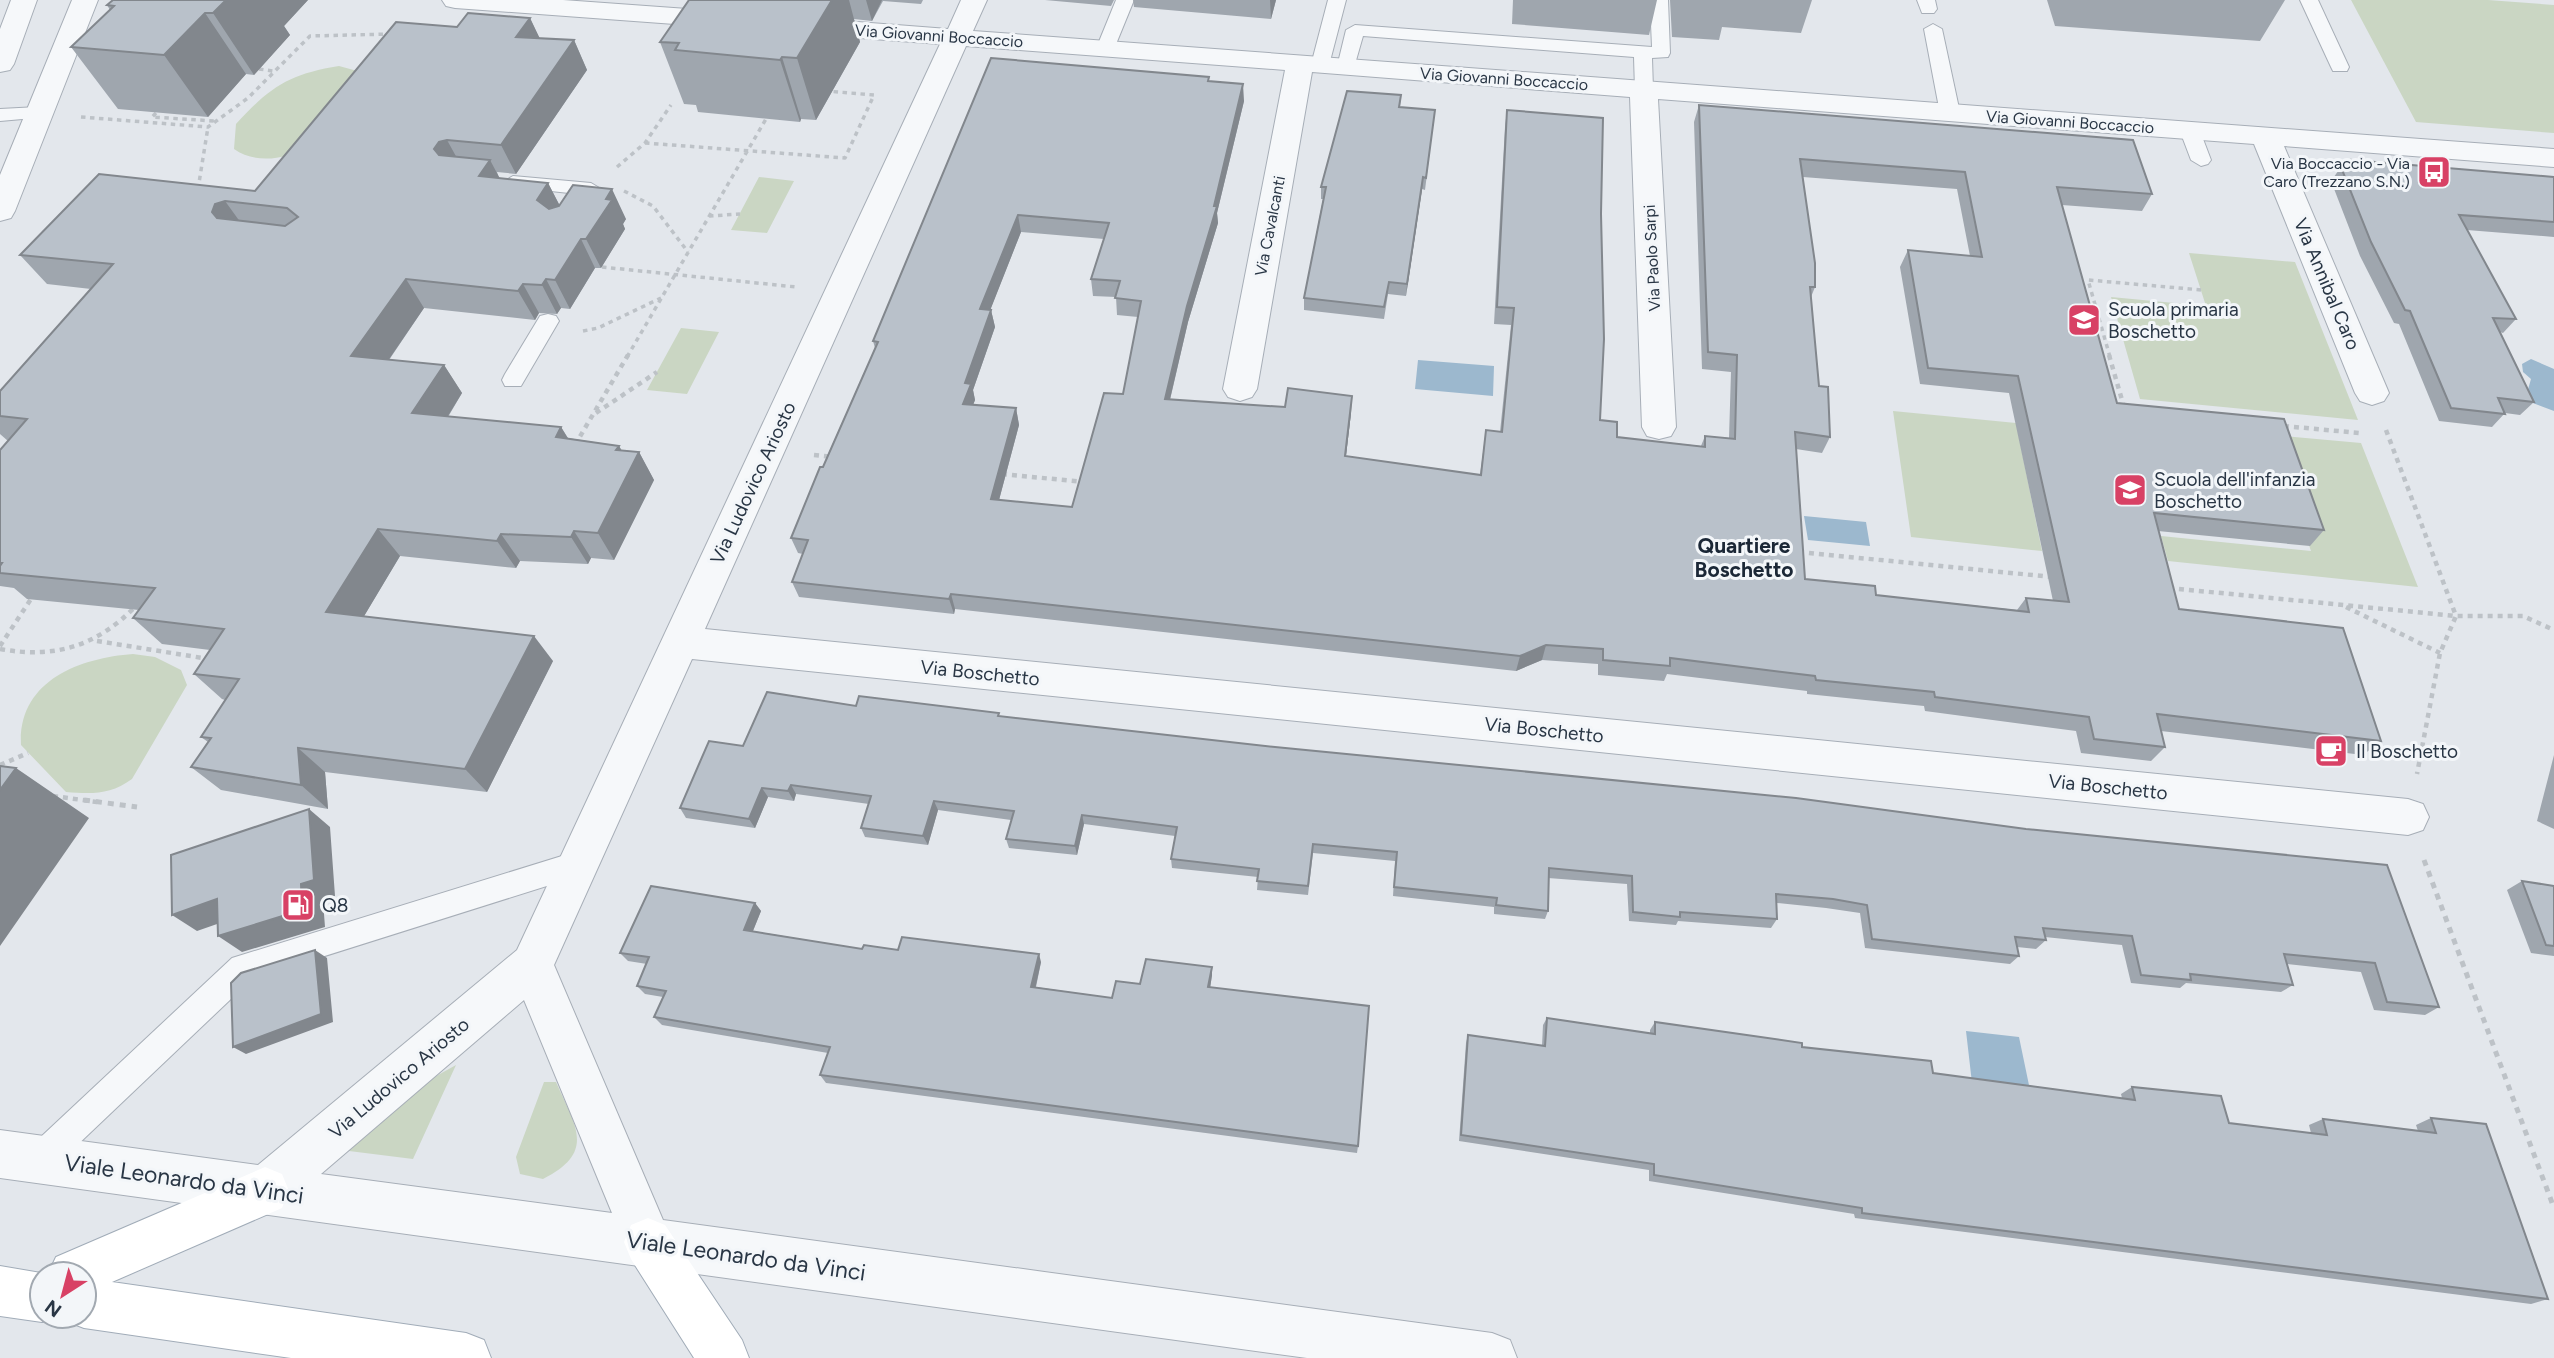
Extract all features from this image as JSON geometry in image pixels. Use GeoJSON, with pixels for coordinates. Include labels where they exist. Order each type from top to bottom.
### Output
{"type":"FeatureCollection","features":[{"type":"Feature","properties":{"kind":"main road"},"geometry":{"type":"LineString","coordinates":[[98,1263],[265,1191]]}},
{"type":"Feature","properties":{"kind":"main road"},"geometry":{"type":"LineString","coordinates":[[648,1242],[724,1358]]}},
{"type":"Feature","properties":{"kind":"main road"},"geometry":{"type":"LineString","coordinates":[[98,1305],[466,1358]]}},
{"type":"Feature","properties":{"kind":"street"},"geometry":{"type":"LineString","coordinates":[[0,64],[24,0]]}},
{"type":"Feature","properties":{"kind":"street"},"geometry":{"type":"LineString","coordinates":[[0,211],[85,0]]}},
{"type":"Feature","properties":{"kind":"street","name":"Via Giovanni Boccaccio"},"geometry":{"type":"LineString","coordinates":[[455,0],[2554,158]]}},
{"type":"Feature","properties":{"kind":"street","name":"Via Ludovico Ariosto"},"geometry":{"type":"LineString","coordinates":[[265,1191],[532,965],[974,0]]}},
{"type":"Feature","properties":{"kind":"street","name":"Via Cavalcanti"},"geometry":{"type":"LineString","coordinates":[[1240,389],[1322,65]]}},
{"type":"Feature","properties":{"kind":"street","name":"Via Paolo Sarpi"},"geometry":{"type":"LineString","coordinates":[[1644,90],[1660,427]]}},
{"type":"Feature","properties":{"kind":"street","name":"Via Annibal Caro"},"geometry":{"type":"LineString","coordinates":[[2265,136],[2372,393]]}},
{"type":"Feature","properties":{"kind":"street","name":"Via Boschetto"},"geometry":{"type":"LineString","coordinates":[[680,642],[2408,817]]}},
{"type":"Feature","properties":{"kind":"street"},"geometry":{"type":"LineString","coordinates":[[532,965],[648,1242]]}},
{"type":"Feature","properties":{"kind":"street","name":"Viale Leonardo da Vinci"},"geometry":{"type":"LineString","coordinates":[[20,1156],[1492,1358]]}},
{"type":"Feature","properties":{"kind":"lane"},"geometry":{"type":"LineString","coordinates":[[1105,49],[1125,0]]}},
{"type":"Feature","properties":{"kind":"lane"},"geometry":{"type":"LineString","coordinates":[[1322,65],[1337,0]]}},
{"type":"Feature","properties":{"kind":"lane"},"geometry":{"type":"LineString","coordinates":[[1322,65],[1355,30],[1661,53],[1659,0]]}},
{"type":"Feature","properties":{"kind":"lane"},"geometry":{"type":"LineString","coordinates":[[2309,0],[2340,67]]}},
{"type":"Feature","properties":{"kind":"lane"},"geometry":{"type":"LineString","coordinates":[[1933,29],[1950,113]]}},
{"type":"Feature","properties":{"kind":"lane"},"geometry":{"type":"LineString","coordinates":[[1643,52],[1644,90]]}},
{"type":"Feature","properties":{"kind":"lane"},"geometry":{"type":"LineString","coordinates":[[0,115],[38,113]]}},
{"type":"Feature","properties":{"kind":"lane"},"geometry":{"type":"LineString","coordinates":[[2190,131],[2201,160]]}},
{"type":"Feature","properties":{"kind":"lane"},"geometry":{"type":"LineString","coordinates":[[488,180],[591,189],[572,219]]}},
{"type":"Feature","properties":{"kind":"lane"},"geometry":{"type":"LineString","coordinates":[[513,380],[544,328]]}},
{"type":"Feature","properties":{"kind":"lane"},"geometry":{"type":"LineString","coordinates":[[20,1156],[243,968],[578,864]]}},
{"type":"Feature","properties":{"kind":"path"},"geometry":{"type":"LineString","coordinates":[[197,194],[208,127],[248,98],[310,36],[402,34]]}},
{"type":"Feature","properties":{"kind":"path"},"geometry":{"type":"LineString","coordinates":[[259,69],[274,71]]}},
{"type":"Feature","properties":{"kind":"path"},"geometry":{"type":"LineString","coordinates":[[645,143],[845,158],[874,94],[820,91]]}},
{"type":"Feature","properties":{"kind":"path"},"geometry":{"type":"LineString","coordinates":[[591,189],[645,143],[671,105]]}},
{"type":"Feature","properties":{"kind":"path"},"geometry":{"type":"LineString","coordinates":[[38,113],[208,127]]}},
{"type":"Feature","properties":{"kind":"path"},"geometry":{"type":"LineString","coordinates":[[156,113],[152,117],[215,121]]}},
{"type":"Feature","properties":{"kind":"path"},"geometry":{"type":"LineString","coordinates":[[570,454],[766,119]]}},
{"type":"Feature","properties":{"kind":"path"},"geometry":{"type":"LineString","coordinates":[[591,189],[629,192],[642,197],[671,226],[688,252]]}},
{"type":"Feature","properties":{"kind":"path"},"geometry":{"type":"LineString","coordinates":[[709,216],[740,214]]}},
{"type":"Feature","properties":{"kind":"path"},"geometry":{"type":"LineString","coordinates":[[602,267],[840,292]]}},
{"type":"Feature","properties":{"kind":"path"},"geometry":{"type":"LineString","coordinates":[[2114,410],[2125,411],[2088,280],[2202,290]]}},
{"type":"Feature","properties":{"kind":"path"},"geometry":{"type":"LineString","coordinates":[[544,328],[598,328],[661,298]]}},
{"type":"Feature","properties":{"kind":"path"},"geometry":{"type":"LineString","coordinates":[[592,416],[657,372]]}},
{"type":"Feature","properties":{"kind":"path"},"geometry":{"type":"LineString","coordinates":[[2372,393],[2455,616],[2440,653],[2408,817],[2554,1208]]}},
{"type":"Feature","properties":{"kind":"path"},"geometry":{"type":"LineString","coordinates":[[2271,425],[2364,434]]}},
{"type":"Feature","properties":{"kind":"path"},"geometry":{"type":"LineString","coordinates":[[768,451],[836,457]]}},
{"type":"Feature","properties":{"kind":"path"},"geometry":{"type":"LineString","coordinates":[[1000,473],[1096,483]]}},
{"type":"Feature","properties":{"kind":"path"},"geometry":{"type":"LineString","coordinates":[[1789,551],[2065,578]]}},
{"type":"Feature","properties":{"kind":"path"},"geometry":{"type":"LineString","coordinates":[[2162,587],[2455,616],[2523,616],[2554,630]]}},
{"type":"Feature","properties":{"kind":"path"},"geometry":{"type":"LineString","coordinates":[[31,599],[0,647],[22,654],[76,650],[96,641],[120,624],[144,597]]}},
{"type":"Feature","properties":{"kind":"path"},"geometry":{"type":"LineString","coordinates":[[2343,605],[2440,653]]}},
{"type":"Feature","properties":{"kind":"path"},"geometry":{"type":"LineString","coordinates":[[96,641],[219,660]]}},
{"type":"Feature","properties":{"kind":"path"},"geometry":{"type":"LineString","coordinates":[[0,765],[28,752]]}},
{"type":"Feature","properties":{"kind":"path"},"geometry":{"type":"LineString","coordinates":[[41,794],[137,807]]}},
{"type":"Feature","properties":{"kind":"green space"},"geometry":{"type":"Polygon","coordinates":[[[2351,0],[2488,0],[2554,5],[2554,133],[2416,122],[2351,0]]]}},
{"type":"Feature","properties":{"kind":"green space"},"geometry":{"type":"Polygon","coordinates":[[[339,66],[361,72],[327,124],[307,147],[289,155],[270,158],[251,157],[234,149],[236,124],[270,91],[293,78],[339,66]]]}},
{"type":"Feature","properties":{"kind":"green space"},"geometry":{"type":"Polygon","coordinates":[[[759,177],[794,181],[767,233],[731,230],[759,177]]]}},
{"type":"Feature","properties":{"kind":"green space"},"geometry":{"type":"Polygon","coordinates":[[[2189,253],[2295,262],[2358,420],[2140,399],[2111,297],[2206,306],[2189,253]]]}},
{"type":"Feature","properties":{"kind":"green space"},"geometry":{"type":"Polygon","coordinates":[[[681,328],[719,332],[687,394],[647,390],[681,328]]]}},
{"type":"Feature","properties":{"kind":"green space"},"geometry":{"type":"Polygon","coordinates":[[[1893,411],[2016,423],[2042,551],[1911,537],[1893,411]]]}},
{"type":"Feature","properties":{"kind":"green space"},"geometry":{"type":"Polygon","coordinates":[[[2271,435],[2361,443],[2418,587],[2168,561],[2161,536],[2311,551],[2271,435]]]}},
{"type":"Feature","properties":{"kind":"green space"},"geometry":{"type":"Polygon","coordinates":[[[133,654],[155,657],[181,670],[187,685],[132,779],[116,788],[100,792],[66,792],[21,745],[23,723],[30,704],[41,689],[73,668],[113,656],[133,654]]]}},
{"type":"Feature","properties":{"kind":"green space"},"geometry":{"type":"Polygon","coordinates":[[[456,1065],[413,1159],[341,1150],[395,1099],[456,1065]]]}},
{"type":"Feature","properties":{"kind":"green space"},"geometry":{"type":"Polygon","coordinates":[[[544,1082],[556,1082],[570,1112],[577,1137],[576,1148],[570,1159],[543,1179],[520,1174],[516,1157],[544,1082]]]}},
{"type":"Feature","properties":{"kind":"water"},"geometry":{"type":"Polygon","coordinates":[[[2531,359],[2554,369],[2554,411],[2525,400],[2531,379],[2523,372],[2522,364],[2531,359]]]}},
{"type":"Feature","properties":{"kind":"water"},"geometry":{"type":"Polygon","coordinates":[[[1418,360],[1494,366],[1493,396],[1415,389],[1418,360]]]}},
{"type":"Feature","properties":{"kind":"water"},"geometry":{"type":"Polygon","coordinates":[[[1804,516],[1866,522],[1870,546],[1808,540],[1804,516]]]}},
{"type":"Feature","properties":{"kind":"water"},"geometry":{"type":"Polygon","coordinates":[[[1966,1031],[2019,1037],[2030,1090],[1972,1083],[1966,1031]]]}},
{"type":"Feature","properties":{"kind":"building"},"geometry":{"type":"Polygon","coordinates":[[[113,0],[226,0],[213,13],[205,13],[164,55],[71,47],[114,6],[107,5],[113,0]]]}},
{"type":"Feature","properties":{"kind":"building"},"geometry":{"type":"Polygon","coordinates":[[[689,0],[832,0],[797,58],[782,57],[780,60],[675,50],[679,43],[660,42],[689,0]]]}},
{"type":"Feature","properties":{"kind":"building"},"geometry":{"type":"Polygon","coordinates":[[[468,13],[530,18],[516,37],[574,40],[501,145],[447,140],[439,142],[434,149],[439,155],[490,160],[479,176],[548,183],[537,200],[549,209],[559,206],[573,185],[612,189],[606,199],[612,200],[586,239],[581,239],[555,280],[546,279],[542,285],[523,284],[518,291],[406,279],[351,356],[444,365],[412,413],[561,427],[556,437],[619,446],[616,450],[639,452],[598,533],[574,531],[571,537],[501,534],[497,541],[378,529],[326,612],[534,636],[465,769],[298,748],[301,785],[191,767],[211,738],[201,737],[239,679],[194,674],[224,629],[133,618],[155,588],[0,573],[0,450],[27,419],[0,416],[0,391],[113,264],[20,255],[99,174],[255,191],[396,22],[457,27],[468,13]],[[225,201],[215,204],[212,212],[217,218],[285,226],[298,217],[287,208],[225,201]]]}},
{"type":"Feature","properties":{"kind":"building"},"geometry":{"type":"Polygon","coordinates":[[[991,58],[1209,77],[1208,81],[1243,84],[1214,206],[1217,206],[1187,306],[1165,399],[1285,407],[1288,388],[1352,396],[1345,456],[1481,475],[1486,430],[1502,432],[1514,308],[1497,307],[1507,110],[1603,118],[1601,214],[1604,339],[1600,420],[1617,422],[1617,437],[1705,447],[1705,436],[1735,439],[1737,355],[1708,352],[1699,105],[2133,140],[2152,194],[2057,187],[2117,403],[2284,419],[2324,530],[2154,513],[2179,609],[2343,628],[2381,741],[2157,714],[2165,747],[2094,739],[2089,717],[1935,697],[1934,692],[1816,680],[1815,676],[1670,658],[1670,666],[1603,660],[1603,649],[1546,645],[1520,656],[951,594],[949,599],[792,582],[808,540],[791,538],[820,467],[823,467],[878,342],[873,341],[991,58]],[[1800,159],[1815,263],[1815,287],[1810,287],[1819,386],[1828,387],[1830,437],[1795,432],[1805,579],[1875,586],[1876,595],[2029,612],[2026,598],[2069,602],[2018,376],[1928,368],[1908,250],[1982,257],[1965,172],[1800,159]],[[1018,215],[980,309],[991,310],[965,383],[971,384],[963,404],[1016,408],[991,499],[1072,507],[1104,393],[1123,394],[1141,301],[1115,298],[1120,281],[1091,279],[1109,223],[1018,215]]]}},
{"type":"Feature","properties":{"kind":"building"},"geometry":{"type":"Polygon","coordinates":[[[1347,91],[1401,95],[1399,107],[1435,110],[1407,284],[1389,282],[1384,307],[1304,298],[1326,187],[1321,187],[1347,91]]]}},
{"type":"Feature","properties":{"kind":"building"},"geometry":{"type":"Polygon","coordinates":[[[2352,160],[2554,177],[2554,222],[2459,215],[2516,319],[2493,318],[2534,402],[2498,398],[2505,414],[2451,408],[2410,311],[2405,310],[2371,242],[2341,167],[2356,168],[2352,160]]]}},
{"type":"Feature","properties":{"kind":"building"},"geometry":{"type":"Polygon","coordinates":[[[767,692],[856,706],[859,696],[999,713],[998,716],[1275,747],[1796,798],[2026,829],[2387,865],[2439,1007],[2387,1002],[2375,963],[2284,954],[2293,985],[2190,974],[2191,980],[2141,975],[2132,936],[2043,928],[2046,940],[2015,937],[2019,956],[1872,939],[1867,905],[1833,899],[1776,894],[1777,919],[1680,912],[1680,917],[1633,912],[1632,876],[1549,868],[1548,911],[1496,905],[1497,898],[1394,887],[1397,852],[1313,844],[1308,886],[1257,881],[1259,869],[1171,859],[1177,827],[1082,815],[1075,846],[1006,839],[1014,811],[934,801],[923,836],[861,828],[871,796],[791,785],[788,791],[762,788],[749,819],[680,808],[709,741],[743,746],[767,692]]]}},
{"type":"Feature","properties":{"kind":"building"},"geometry":{"type":"Polygon","coordinates":[[[0,766],[16,768],[0,790],[0,766]]]}},
{"type":"Feature","properties":{"kind":"building"},"geometry":{"type":"Polygon","coordinates":[[[309,809],[314,880],[301,884],[302,910],[218,936],[217,899],[172,915],[171,855],[309,809]]]}},
{"type":"Feature","properties":{"kind":"building"},"geometry":{"type":"Polygon","coordinates":[[[2522,881],[2554,886],[2554,946],[2546,945],[2522,881]]]}},
{"type":"Feature","properties":{"kind":"building"},"geometry":{"type":"Polygon","coordinates":[[[651,886],[755,903],[744,930],[862,949],[864,945],[898,950],[902,937],[1039,954],[1031,987],[1112,998],[1116,981],[1140,984],[1146,959],[1212,967],[1208,987],[1369,1006],[1358,1146],[820,1075],[830,1047],[654,1017],[666,991],[637,986],[649,957],[620,953],[651,886]]]}},
{"type":"Feature","properties":{"kind":"building"},"geometry":{"type":"Polygon","coordinates":[[[315,950],[321,1014],[233,1047],[231,983],[241,973],[315,950]]]}},
{"type":"Feature","properties":{"kind":"building"},"geometry":{"type":"Polygon","coordinates":[[[1547,1018],[1655,1034],[1655,1022],[1802,1043],[1802,1047],[1931,1061],[1933,1073],[2135,1100],[2132,1087],[2221,1096],[2229,1123],[2327,1135],[2323,1119],[2436,1133],[2431,1118],[2486,1124],[2548,1299],[1862,1213],[1862,1208],[1654,1175],[1654,1164],[1461,1135],[1468,1035],[1545,1046],[1547,1018]]]}},
{"type":"Feature","properties":{"kind":"place","name":"Via Boccaccio - Via Caro (Trezzano S.N.)"},"geometry":{"type":"Point","coordinates":[2434,172]}},
{"type":"Feature","properties":{"kind":"place","name":"Scuola primaria Boschetto"},"geometry":{"type":"Point","coordinates":[2084,320]}},
{"type":"Feature","properties":{"kind":"place","name":"Scuola dell'infanzia Boschetto"},"geometry":{"type":"Point","coordinates":[2130,490]}},
{"type":"Feature","properties":{"kind":"place","name":"Il Boschetto"},"geometry":{"type":"Point","coordinates":[2331,751]}},
{"type":"Feature","properties":{"kind":"place","name":"Q8"},"geometry":{"type":"Point","coordinates":[298,905]}},
{"type":"Feature","properties":{"kind":"district","name":"Quartiere Boschetto"},"geometry":{"type":"Point","coordinates":[1744,557]}}]}
